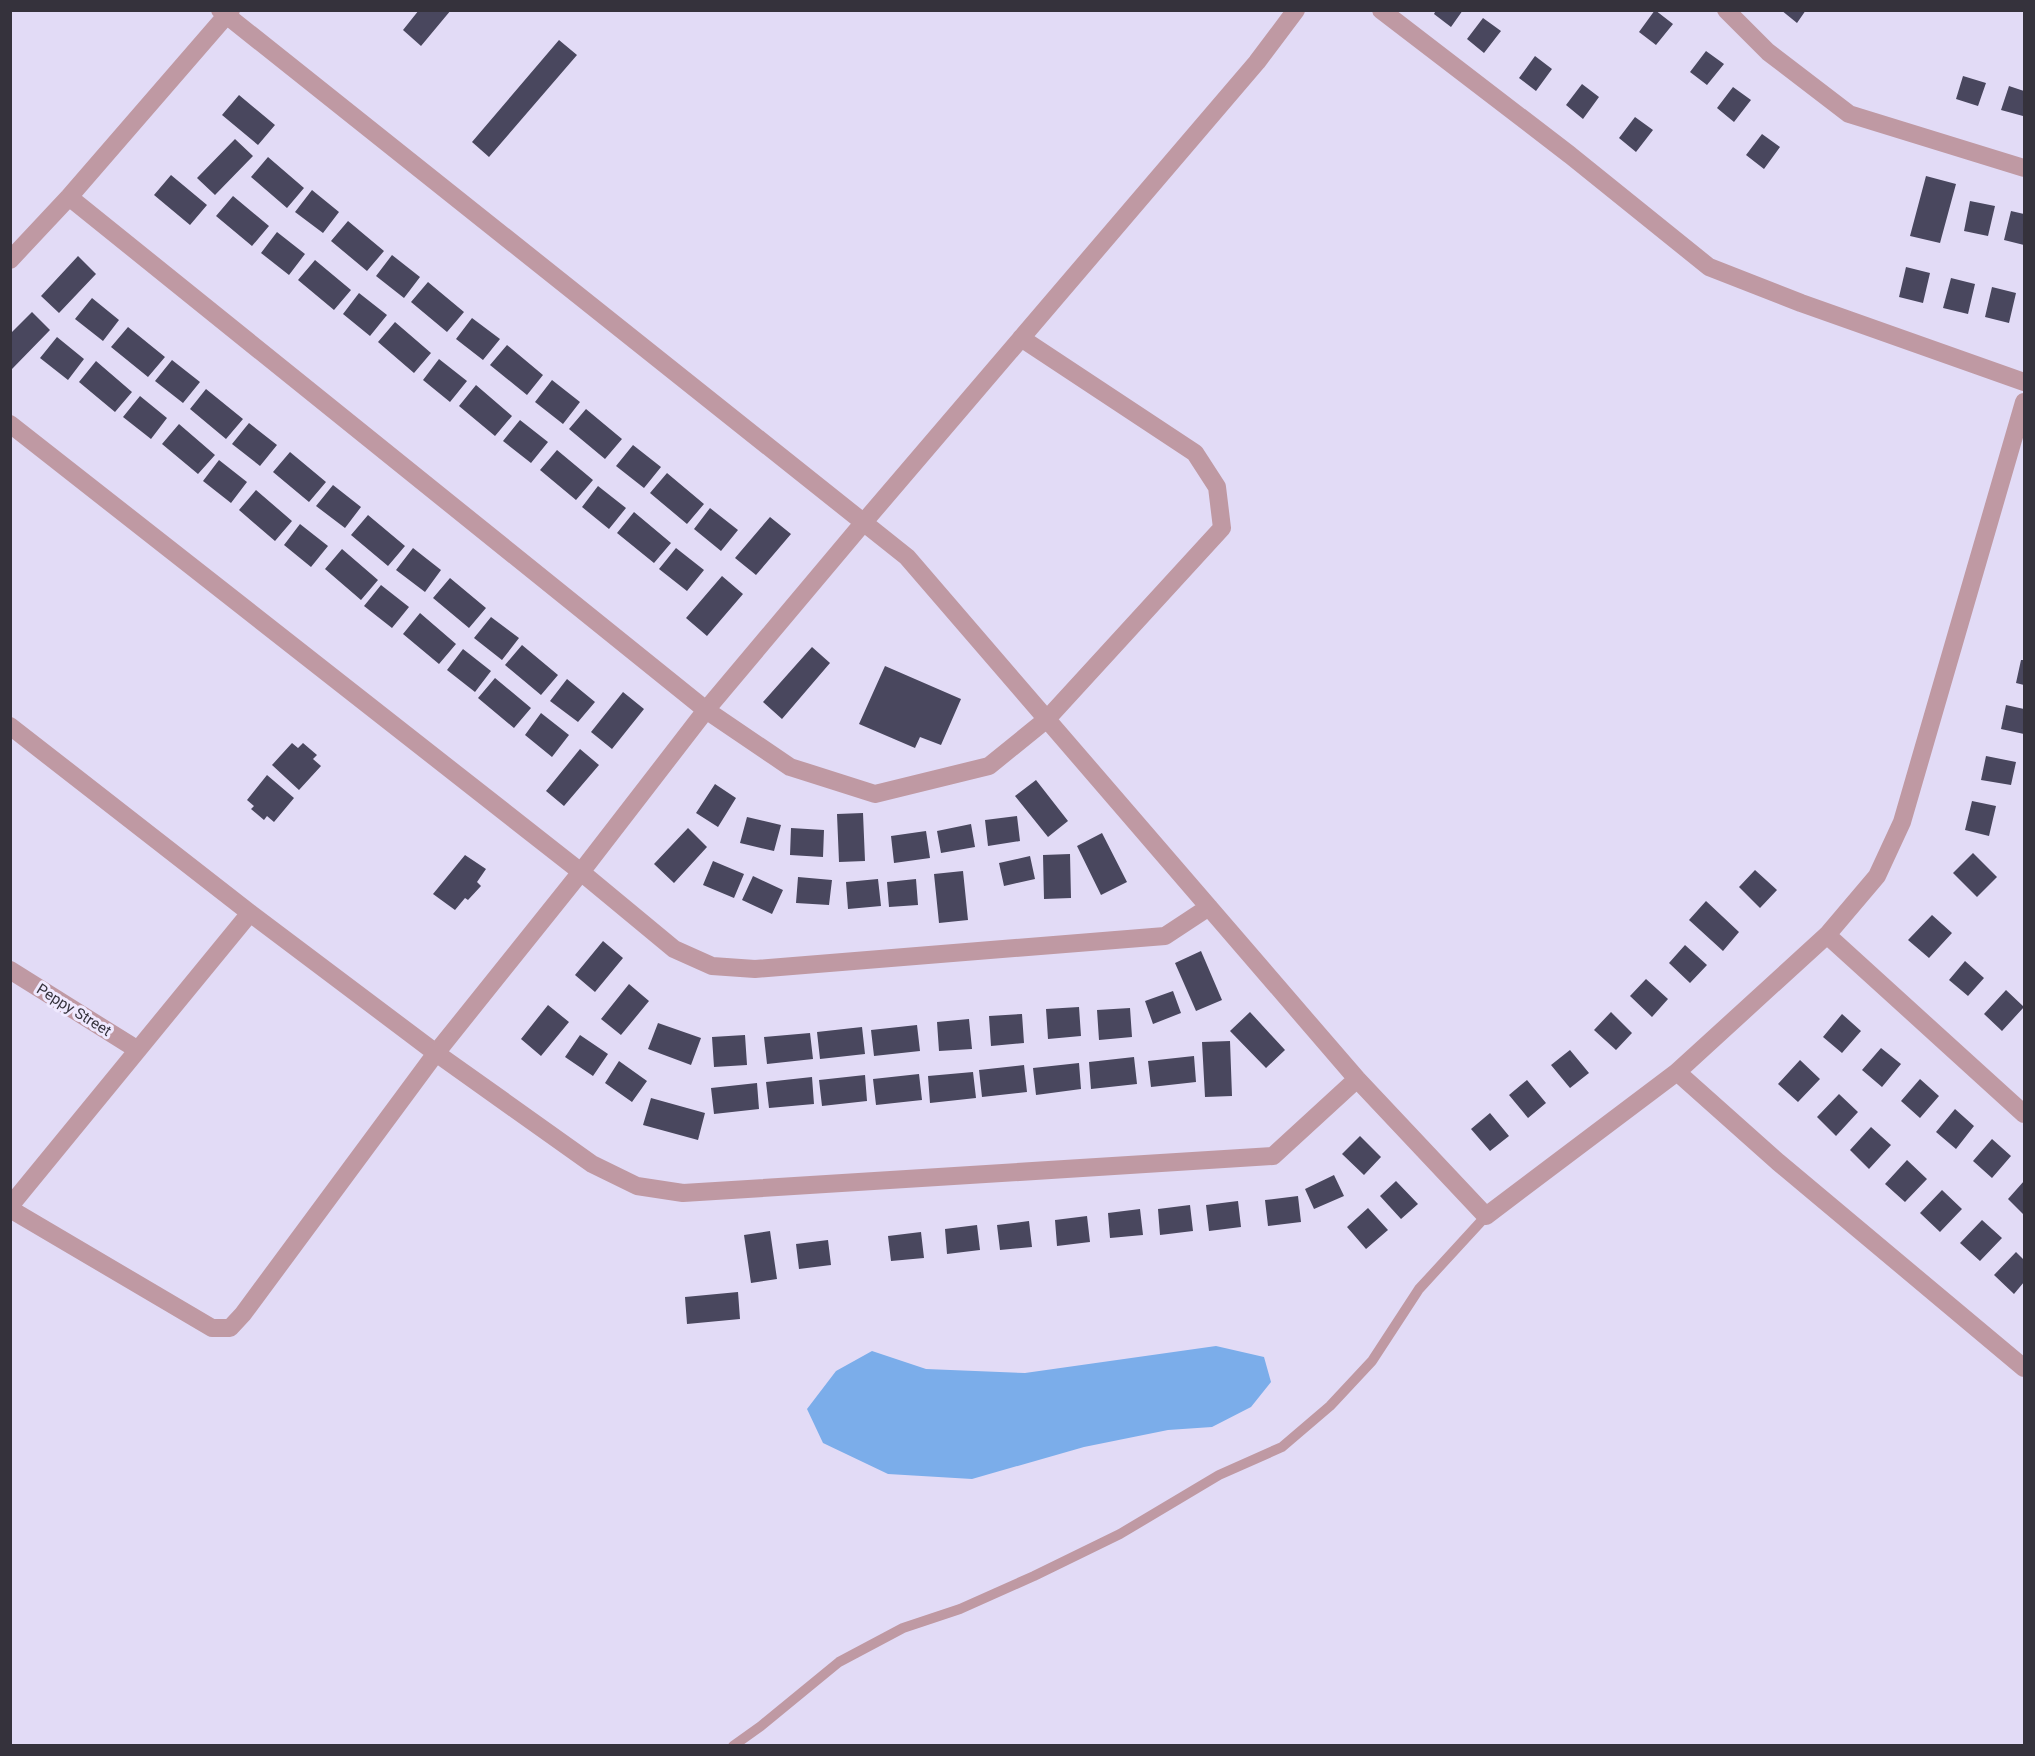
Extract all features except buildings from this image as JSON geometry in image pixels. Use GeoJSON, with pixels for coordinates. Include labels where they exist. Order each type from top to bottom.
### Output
{"type":"FeatureCollection","features":[{"type":"Feature","properties":{"kind":"street"},"geometry":{"type":"LineString","coordinates":[[250,913],[10,1208],[212,1328],[230,1328],[243,1314],[436,1053],[581,872],[706,710],[1257,62],[1296,10]]}},
{"type":"Feature","properties":{"kind":"street"},"geometry":{"type":"LineString","coordinates":[[1381,10],[1570,155],[1709,267],[1801,303],[2025,382]]}},
{"type":"Feature","properties":{"kind":"street"},"geometry":{"type":"LineString","coordinates":[[1726,10],[1768,52],[1849,114],[2025,168]]}},
{"type":"Feature","properties":{"kind":"street"},"geometry":{"type":"LineString","coordinates":[[10,260],[69,197],[226,12],[907,557],[1357,1078],[1486,1216],[1677,1072],[1827,935],[1877,876],[1902,822],[2025,402]]}},
{"type":"Feature","properties":{"kind":"street"},"geometry":{"type":"LineString","coordinates":[[69,197],[706,710],[790,767],[875,794],[989,766],[1047,719],[1222,528],[1217,487],[1195,453],[1021,338]]}},
{"type":"Feature","properties":{"kind":"street"},"geometry":{"type":"LineString","coordinates":[[10,424],[581,872],[674,949],[712,966],[755,969],[1165,936],[1209,907]]}},
{"type":"Feature","properties":{"kind":"street"},"geometry":{"type":"LineString","coordinates":[[10,726],[250,913],[436,1053],[592,1164],[637,1186],[683,1193],[1273,1156],[1357,1078]]}},
{"type":"Feature","properties":{"kind":"street"},"geometry":{"type":"LineString","coordinates":[[1827,935],[2025,1114]]}},
{"type":"Feature","properties":{"kind":"street","name":"Peppy Street"},"geometry":{"type":"LineString","coordinates":[[10,970],[138,1050]]}},
{"type":"Feature","properties":{"kind":"street"},"geometry":{"type":"LineString","coordinates":[[1677,1072],[1778,1162],[2025,1368]]}},
{"type":"Feature","properties":{"kind":"lane"},"geometry":{"type":"LineString","coordinates":[[733,1746],[839,1662],[866,1647],[903,1628],[960,1609],[1034,1576],[1120,1534],[1219,1475],[1282,1447],[1330,1406],[1372,1361],[1419,1290],[1486,1216]]}},
{"type":"Feature","properties":{"kind":"water"},"geometry":{"type":"Polygon","coordinates":[[[1216,1346],[1264,1357],[1271,1382],[1251,1407],[1212,1427],[1168,1430],[1084,1447],[972,1479],[888,1474],[823,1443],[807,1409],[836,1371],[872,1351],[926,1369],[1025,1373],[1216,1346]]]}}]}
